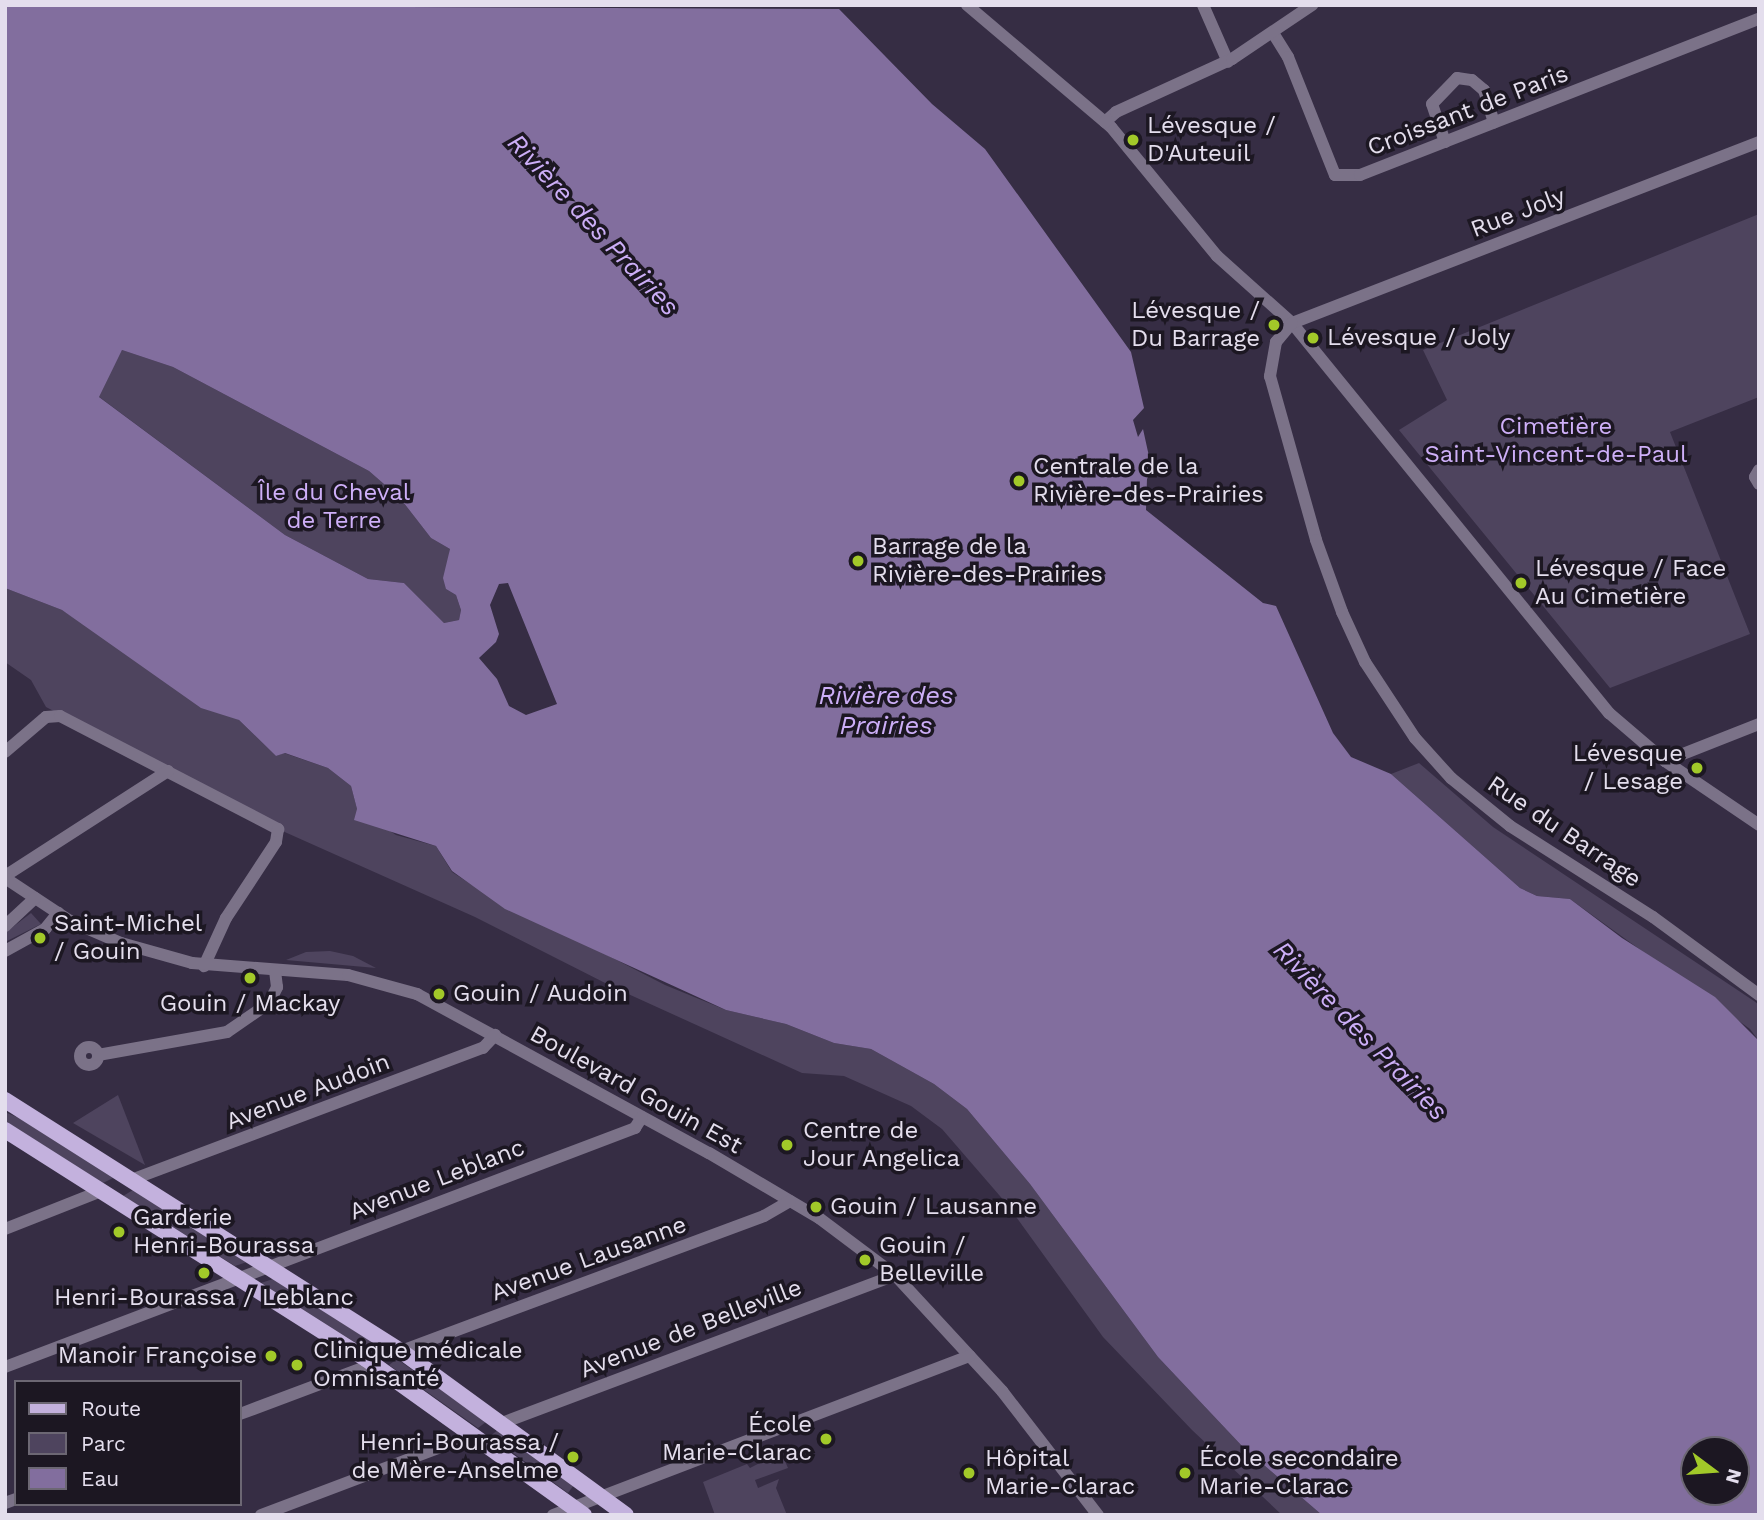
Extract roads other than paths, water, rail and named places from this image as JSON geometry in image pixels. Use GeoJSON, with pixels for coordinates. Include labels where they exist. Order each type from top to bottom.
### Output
{"type":"FeatureCollection","features":[{"type":"Feature","properties":{"kind":"main road"},"geometry":{"type":"LineString","coordinates":[[5,1100],[401,1351],[626,1515]]}},
{"type":"Feature","properties":{"kind":"main road"},"geometry":{"type":"LineString","coordinates":[[5,1130],[373,1364],[579,1511]]}},
{"type":"Feature","properties":{"kind":"street"},"geometry":{"type":"LineString","coordinates":[[967,5],[1105,122],[1217,256],[1292,323],[1609,713],[1665,761],[1759,825]]}},
{"type":"Feature","properties":{"kind":"street"},"geometry":{"type":"LineString","coordinates":[[1203,5],[1227,62]]}},
{"type":"Feature","properties":{"kind":"street"},"geometry":{"type":"LineString","coordinates":[[1105,122],[1116,112],[1227,62],[1312,5]]}},
{"type":"Feature","properties":{"kind":"street","name":"Croissant de Paris"},"geometry":{"type":"LineString","coordinates":[[1273,33],[1288,57],[1335,175],[1360,175],[1759,19]]}},
{"type":"Feature","properties":{"kind":"street"},"geometry":{"type":"LineString","coordinates":[[1445,142],[1432,104],[1457,78],[1472,80],[1484,90],[1494,123]]}},
{"type":"Feature","properties":{"kind":"street","name":"Rue Joly"},"geometry":{"type":"LineString","coordinates":[[1292,323],[1759,142]]}},
{"type":"Feature","properties":{"kind":"street","name":"Rue du Barrage"},"geometry":{"type":"LineString","coordinates":[[1292,323],[1276,342],[1270,376],[1316,540],[1342,612],[1391,705],[1451,778],[1510,826],[1653,917],[1759,995]]}},
{"type":"Feature","properties":{"kind":"street"},"geometry":{"type":"LineString","coordinates":[[1759,470],[1755,477],[1759,484]]}},
{"type":"Feature","properties":{"kind":"street"},"geometry":{"type":"LineString","coordinates":[[5,751],[39,722],[61,716],[278,829],[276,842],[226,918],[204,966]]}},
{"type":"Feature","properties":{"kind":"street"},"geometry":{"type":"LineString","coordinates":[[1665,761],[1759,724]]}},
{"type":"Feature","properties":{"kind":"street"},"geometry":{"type":"LineString","coordinates":[[5,877],[168,771]]}},
{"type":"Feature","properties":{"kind":"street","name":"Boulevard Gouin Est"},"geometry":{"type":"LineString","coordinates":[[5,877],[58,913],[121,943],[204,966],[348,975],[389,984],[495,1035],[790,1201],[848,1238],[895,1275],[970,1356],[1098,1515]]}},
{"type":"Feature","properties":{"kind":"street"},"geometry":{"type":"LineString","coordinates":[[5,926],[35,898]]}},
{"type":"Feature","properties":{"kind":"street"},"geometry":{"type":"LineString","coordinates":[[5,951],[45,929],[58,913]]}},
{"type":"Feature","properties":{"kind":"street"},"geometry":{"type":"LineString","coordinates":[[98,1055],[227,1032],[270,1003],[277,988],[275,971]]}},
{"type":"Feature","properties":{"kind":"street","name":"Avenue Audoin"},"geometry":{"type":"LineString","coordinates":[[131,1180],[483,1048],[495,1035]]}},
{"type":"Feature","properties":{"kind":"street","name":"Avenue Leblanc"},"geometry":{"type":"LineString","coordinates":[[5,1367],[635,1128],[642,1116]]}},
{"type":"Feature","properties":{"kind":"street"},"geometry":{"type":"LineString","coordinates":[[5,1229],[101,1191]]}},
{"type":"Feature","properties":{"kind":"street","name":"Avenue Lausanne"},"geometry":{"type":"LineString","coordinates":[[401,1351],[764,1216],[790,1201]]}},
{"type":"Feature","properties":{"kind":"street","name":"Avenue de Belleville"},"geometry":{"type":"LineString","coordinates":[[502,1423],[895,1275]]}},
{"type":"Feature","properties":{"kind":"street"},"geometry":{"type":"LineString","coordinates":[[553,1515],[579,1511],[603,1496],[970,1356]]}},
{"type":"Feature","properties":{"kind":"street"},"geometry":{"type":"LineString","coordinates":[[242,1413],[373,1364]]}},
{"type":"Feature","properties":{"kind":"street"},"geometry":{"type":"LineString","coordinates":[[261,1515],[473,1435]]}},
{"type":"Feature","properties":{"kind":"water","name":"Rivière des Prairies"},"geometry":{"type":"Polygon","coordinates":[[[5,5],[839,9],[932,104],[985,149],[1131,352],[1144,408],[1133,420],[1138,437],[1143,429],[1152,470],[1147,479],[1146,510],[1263,603],[1276,606],[1333,733],[1351,757],[1391,774],[1520,888],[1537,896],[1570,899],[1622,938],[1715,997],[1759,1041],[1759,1515],[1322,1515],[1242,1446],[1158,1357],[1030,1184],[967,1109],[934,1084],[871,1049],[834,1043],[786,1024],[726,1010],[505,909],[452,871],[436,846],[354,820],[357,809],[351,786],[328,768],[285,753],[276,756],[239,720],[201,708],[62,610],[5,588],[5,5]],[[122,350],[99,397],[285,535],[368,579],[404,583],[444,623],[459,620],[461,610],[456,595],[446,589],[443,578],[450,549],[431,538],[400,498],[369,471],[173,367],[122,350]],[[508,583],[499,584],[490,605],[499,634],[496,642],[479,658],[497,679],[509,706],[526,715],[557,704],[508,583]]]}},
{"type":"Feature","properties":{"kind":"place","name":"Lévesque / D'Auteuil"},"geometry":{"type":"Point","coordinates":[1133,140]}},
{"type":"Feature","properties":{"kind":"place","name":"Lévesque / Du Barrage"},"geometry":{"type":"Point","coordinates":[1274,325]}},
{"type":"Feature","properties":{"kind":"place","name":"Lévesque / Joly"},"geometry":{"type":"Point","coordinates":[1313,338]}},
{"type":"Feature","properties":{"kind":"place","name":"Centrale de la Rivière-des-Prairies"},"geometry":{"type":"Point","coordinates":[1019,481]}},
{"type":"Feature","properties":{"kind":"place","name":"Barrage de la Rivière-des-Prairies"},"geometry":{"type":"Point","coordinates":[858,561]}},
{"type":"Feature","properties":{"kind":"place","name":"Lévesque / Face Au Cimetière"},"geometry":{"type":"Point","coordinates":[1521,583]}},
{"type":"Feature","properties":{"kind":"place","name":"Lévesque / Lesage"},"geometry":{"type":"Point","coordinates":[1697,768]}},
{"type":"Feature","properties":{"kind":"place","name":"Saint-Michel / Gouin"},"geometry":{"type":"Point","coordinates":[40,938]}},
{"type":"Feature","properties":{"kind":"place","name":"Gouin / Mackay"},"geometry":{"type":"Point","coordinates":[250,978]}},
{"type":"Feature","properties":{"kind":"place","name":"Gouin / Audoin"},"geometry":{"type":"Point","coordinates":[439,994]}},
{"type":"Feature","properties":{"kind":"place","name":"Centre de Jour Angelica"},"geometry":{"type":"Point","coordinates":[787,1145]}},
{"type":"Feature","properties":{"kind":"place","name":"Gouin / Lausanne"},"geometry":{"type":"Point","coordinates":[816,1207]}},
{"type":"Feature","properties":{"kind":"place","name":"Garderie Henri-Bourassa"},"geometry":{"type":"Point","coordinates":[119,1232]}},
{"type":"Feature","properties":{"kind":"place","name":"Gouin / Belleville"},"geometry":{"type":"Point","coordinates":[865,1260]}},
{"type":"Feature","properties":{"kind":"place","name":"Henri-Bourassa / Leblanc"},"geometry":{"type":"Point","coordinates":[204,1273]}},
{"type":"Feature","properties":{"kind":"place","name":"Manoir Françoise"},"geometry":{"type":"Point","coordinates":[271,1356]}},
{"type":"Feature","properties":{"kind":"place","name":"Clinique médicale Omnisanté"},"geometry":{"type":"Point","coordinates":[297,1365]}},
{"type":"Feature","properties":{"kind":"place","name":"École Marie-Clarac"},"geometry":{"type":"Point","coordinates":[826,1439]}},
{"type":"Feature","properties":{"kind":"place","name":"Henri-Bourassa / de Mère-Anselme"},"geometry":{"type":"Point","coordinates":[573,1457]}},
{"type":"Feature","properties":{"kind":"place","name":"Hôpital Marie-Clarac"},"geometry":{"type":"Point","coordinates":[969,1473]}},
{"type":"Feature","properties":{"kind":"place","name":"École secondaire Marie-Clarac"},"geometry":{"type":"Point","coordinates":[1185,1473]}},
{"type":"Feature","properties":{"kind":"park label","name":"Cimetière Saint-Vincent-de-Paul"},"geometry":{"type":"Point","coordinates":[1556,441]}},
{"type":"Feature","properties":{"kind":"park label","name":"Île du Cheval de Terre"},"geometry":{"type":"Point","coordinates":[334,507]}}]}
